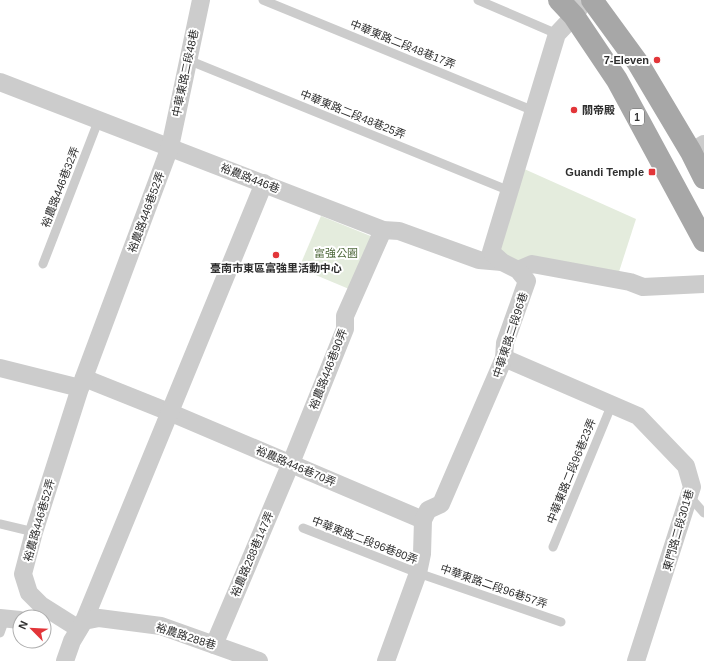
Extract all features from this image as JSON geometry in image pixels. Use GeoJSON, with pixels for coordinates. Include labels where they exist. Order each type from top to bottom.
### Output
{"type":"FeatureCollection","features":[{"type":"Feature","properties":{"kind":"main road","name":"1"},"geometry":{"type":"LineString","coordinates":[[559,0],[580,8],[704,241]]}},
{"type":"Feature","properties":{"kind":"main road"},"geometry":{"type":"LineString","coordinates":[[592,0],[697,148],[704,178]]}},
{"type":"Feature","properties":{"kind":"street","name":"中華東路二段48巷"},"geometry":{"type":"LineString","coordinates":[[170,147],[201,0]]}},
{"type":"Feature","properties":{"kind":"street"},"geometry":{"type":"LineString","coordinates":[[580,8],[557,34],[492,252],[502,262],[518,270],[532,264],[630,282],[643,287],[704,284]]}},
{"type":"Feature","properties":{"kind":"street","name":"裕農路446巷"},"geometry":{"type":"LineString","coordinates":[[0,82],[383,230],[399,231],[479,260],[502,262]]}},
{"type":"Feature","properties":{"kind":"street","name":"裕農路446巷52弄"},"geometry":{"type":"LineString","coordinates":[[82,625],[41,606],[29,593],[23,574],[34,532],[82,383],[170,147]]}},
{"type":"Feature","properties":{"kind":"street"},"geometry":{"type":"LineString","coordinates":[[65,661],[72,641],[82,625],[264,184]]}},
{"type":"Feature","properties":{"kind":"street","name":"裕農路446巷90弄"},"geometry":{"type":"LineString","coordinates":[[291,463],[346,329],[345,316],[383,230]]}},
{"type":"Feature","properties":{"kind":"street","name":"中華東路二段96巷"},"geometry":{"type":"LineString","coordinates":[[423,520],[428,510],[441,504],[504,358],[505,343],[527,281],[518,270]]}},
{"type":"Feature","properties":{"kind":"street","name":"東門路二段301巷"},"geometry":{"type":"LineString","coordinates":[[504,358],[638,416],[686,466],[692,487],[636,661]]}},
{"type":"Feature","properties":{"kind":"street"},"geometry":{"type":"LineString","coordinates":[[0,368],[82,383]]}},
{"type":"Feature","properties":{"kind":"street","name":"裕農路446巷70弄"},"geometry":{"type":"LineString","coordinates":[[82,383],[169,412],[423,520]]}},
{"type":"Feature","properties":{"kind":"street","name":"裕農路288巷147弄"},"geometry":{"type":"LineString","coordinates":[[214,645],[291,463]]}},
{"type":"Feature","properties":{"kind":"street"},"geometry":{"type":"LineString","coordinates":[[386,661],[418,573],[422,554],[423,520]]}},
{"type":"Feature","properties":{"kind":"street","name":"裕農路288巷"},"geometry":{"type":"LineString","coordinates":[[52,623],[82,625],[100,618],[161,626],[259,661]]}},
{"type":"Feature","properties":{"kind":"lane","name":"中華東路二段48巷17弄"},"geometry":{"type":"LineString","coordinates":[[263,0],[534,111]]}},
{"type":"Feature","properties":{"kind":"lane"},"geometry":{"type":"LineString","coordinates":[[478,0],[557,34]]}},
{"type":"Feature","properties":{"kind":"lane","name":"中華東路二段48巷25弄"},"geometry":{"type":"LineString","coordinates":[[188,60],[510,191]]}},
{"type":"Feature","properties":{"kind":"lane","name":"裕農路446巷32弄"},"geometry":{"type":"LineString","coordinates":[[43,264],[98,120]]}},
{"type":"Feature","properties":{"kind":"lane","name":"中華東路二段96巷23弄"},"geometry":{"type":"LineString","coordinates":[[553,547],[612,404]]}},
{"type":"Feature","properties":{"kind":"lane"},"geometry":{"type":"LineString","coordinates":[[689,496],[704,513]]}},
{"type":"Feature","properties":{"kind":"lane"},"geometry":{"type":"LineString","coordinates":[[0,524],[34,532]]}},
{"type":"Feature","properties":{"kind":"lane","name":"中華東路二段96巷80弄"},"geometry":{"type":"LineString","coordinates":[[303,528],[418,573]]}},
{"type":"Feature","properties":{"kind":"lane","name":"中華東路二段96巷57弄"},"geometry":{"type":"LineString","coordinates":[[418,573],[561,622]]}},
{"type":"Feature","properties":{"kind":"green space"},"geometry":{"type":"Polygon","coordinates":[[[522,168],[636,219],[617,278],[518,269],[495,252],[522,168]]]}},
{"type":"Feature","properties":{"kind":"green space","name":"富強公園"},"geometry":{"type":"Polygon","coordinates":[[[321,216],[373,237],[349,289],[299,268],[321,216]]]}},
{"type":"Feature","properties":{"kind":"place","name":"7-Eleven"},"geometry":{"type":"Point","coordinates":[657,60]}},
{"type":"Feature","properties":{"kind":"place","name":"關帝殿"},"geometry":{"type":"Point","coordinates":[574,110]}},
{"type":"Feature","properties":{"kind":"place","name":"Guandi Temple"},"geometry":{"type":"Point","coordinates":[652,172]}},
{"type":"Feature","properties":{"kind":"place","name":"臺南市東區富強里活動中心"},"geometry":{"type":"Point","coordinates":[276,255]}}]}
